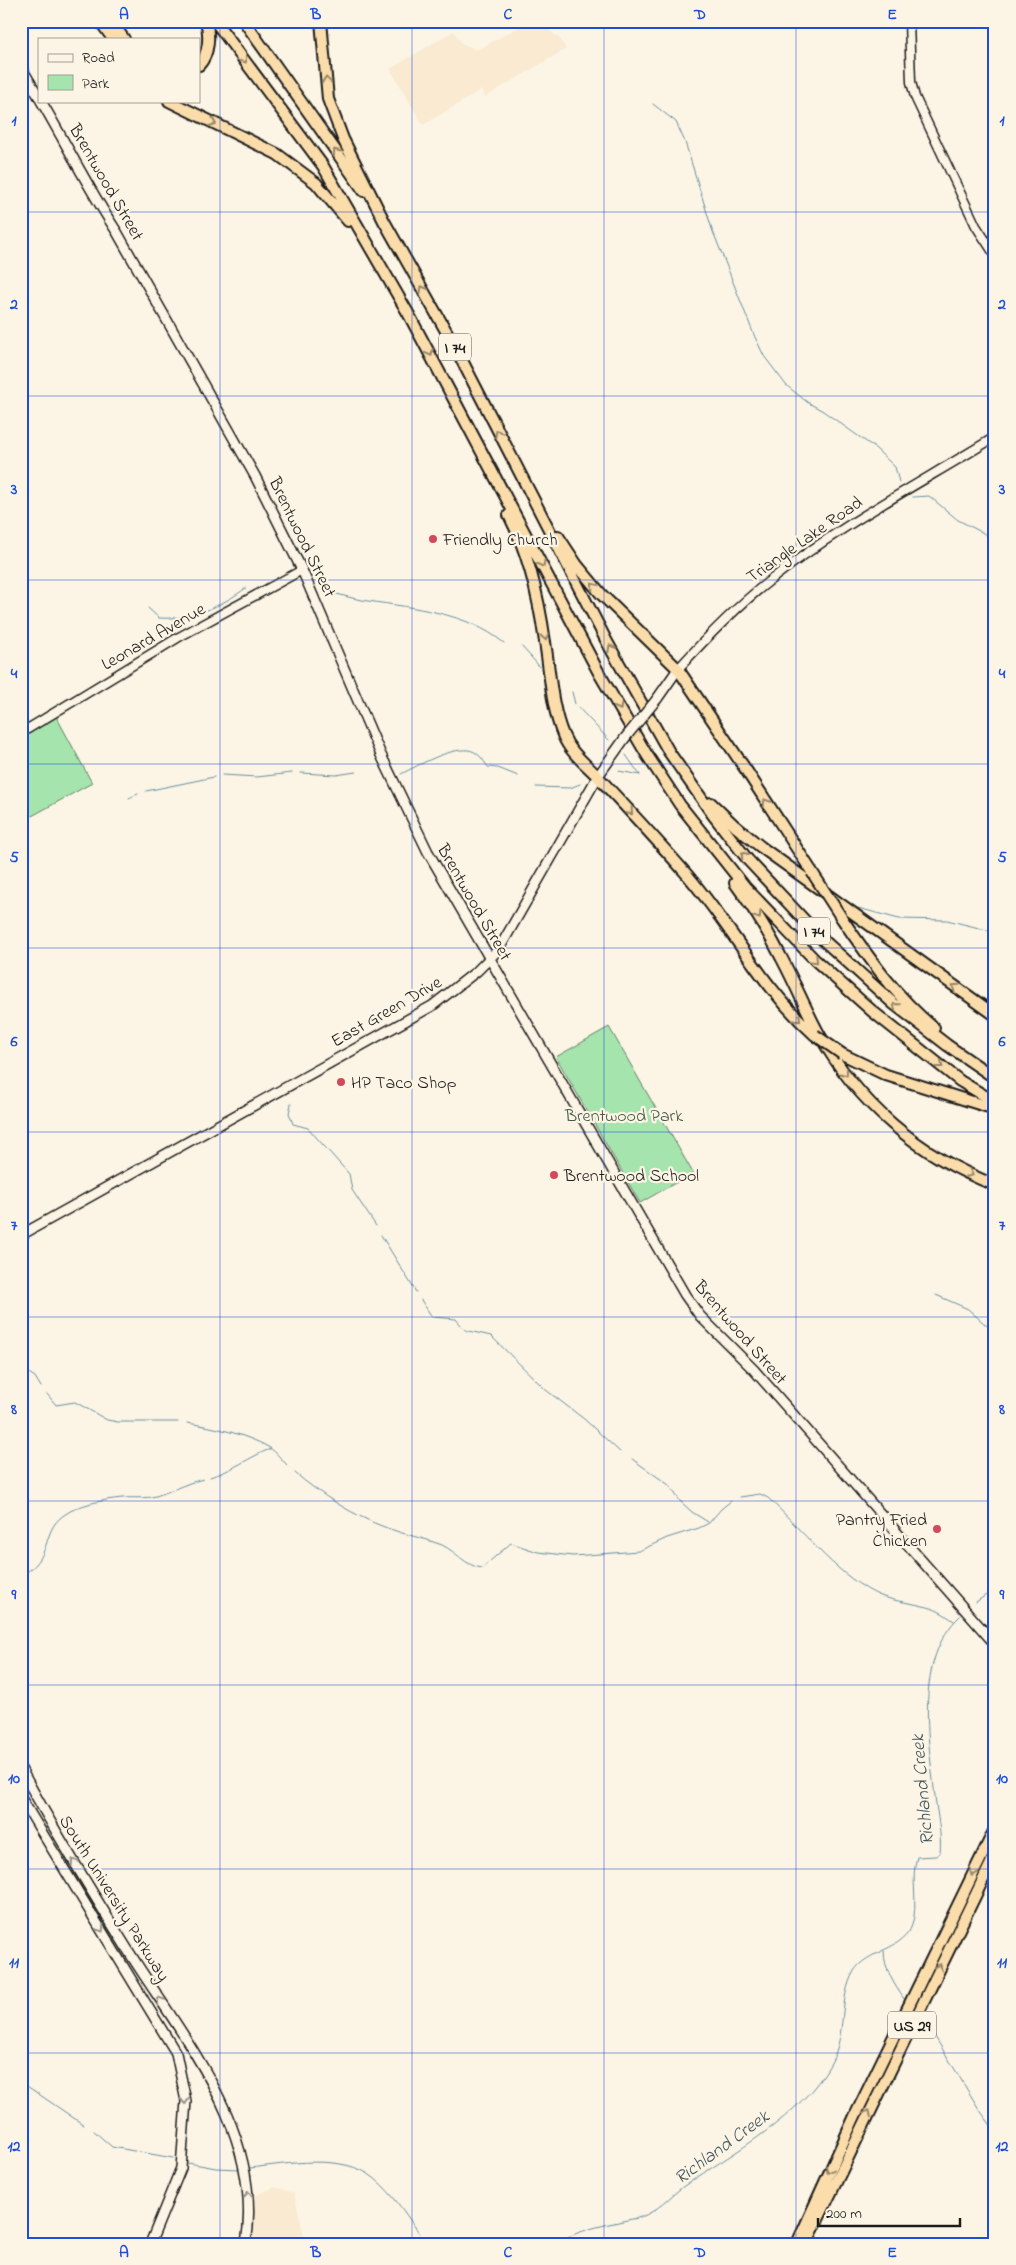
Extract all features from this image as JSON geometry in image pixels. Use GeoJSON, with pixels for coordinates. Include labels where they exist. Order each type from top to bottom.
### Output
{"type":"FeatureCollection","features":[{"type":"Feature","properties":{"kind":"highway"},"geometry":{"type":"LineString","coordinates":[[100,21],[111,38]]}},
{"type":"Feature","properties":{"kind":"highway"},"geometry":{"type":"LineString","coordinates":[[111,21],[123,38]]}},
{"type":"Feature","properties":{"kind":"highway"},"geometry":{"type":"LineString","coordinates":[[200,64],[208,44],[206,21]]}},
{"type":"Feature","properties":{"kind":"highway","name":"I 74"},"geometry":{"type":"LineString","coordinates":[[215,21],[323,166],[408,313],[622,714],[680,805],[746,888],[815,960],[879,1017],[960,1081],[995,1102]]}},
{"type":"Feature","properties":{"kind":"highway","name":"I 74"},"geometry":{"type":"LineString","coordinates":[[244,21],[384,221],[454,345],[520,476],[632,688],[669,752],[713,815],[748,860],[820,938],[900,1009],[994,1077]]}},
{"type":"Feature","properties":{"kind":"highway"},"geometry":{"type":"LineString","coordinates":[[321,21],[328,99],[343,139],[384,221]]}},
{"type":"Feature","properties":{"kind":"highway"},"geometry":{"type":"LineString","coordinates":[[171,102],[261,144],[293,164],[328,196],[360,239],[372,249]]}},
{"type":"Feature","properties":{"kind":"highway"},"geometry":{"type":"LineString","coordinates":[[485,459],[490,479],[514,527],[536,592],[559,726],[572,751],[598,776],[708,901],[769,987],[815,1035],[842,1054],[886,1075],[995,1109]]}},
{"type":"Feature","properties":{"kind":"highway"},"geometry":{"type":"LineString","coordinates":[[520,476],[532,489],[557,535],[589,580],[613,608],[678,669],[868,957],[900,995],[930,1024],[994,1077]]}},
{"type":"Feature","properties":{"kind":"highway"},"geometry":{"type":"LineString","coordinates":[[669,752],[715,807],[747,837],[995,1015]]}},
{"type":"Feature","properties":{"kind":"highway"},"geometry":{"type":"LineString","coordinates":[[680,805],[686,819],[761,921],[781,955],[818,1031],[857,1089],[894,1126],[928,1151],[963,1171],[995,1185]]}},
{"type":"Feature","properties":{"kind":"highway"},"geometry":{"type":"LineString","coordinates":[[985,1849],[989,1831],[995,1819]]}},
{"type":"Feature","properties":{"kind":"highway","name":"US 29"},"geometry":{"type":"LineString","coordinates":[[797,2244],[851,2124],[995,1829]]}},
{"type":"Feature","properties":{"kind":"highway","name":"US 29"},"geometry":{"type":"LineString","coordinates":[[806,2244],[995,1854]]}},
{"type":"Feature","properties":{"kind":"highway"},"geometry":{"type":"LineString","coordinates":[[976,1892],[995,1874]]}},
{"type":"Feature","properties":{"kind":"main road"},"geometry":{"type":"LineString","coordinates":[[21,67],[38,95]]}},
{"type":"Feature","properties":{"kind":"main road","name":"Brentwood Street"},"geometry":{"type":"LineString","coordinates":[[42,102],[227,426],[302,570],[408,814],[490,960],[691,1304],[754,1370],[995,1644]]}},
{"type":"Feature","properties":{"kind":"main road","name":"Triangle Lake Road"},"geometry":{"type":"LineString","coordinates":[[657,699],[678,669]]}},
{"type":"Feature","properties":{"kind":"main road","name":"East Green Drive"},"geometry":{"type":"LineString","coordinates":[[21,1235],[432,1006],[490,960],[511,930],[598,776],[625,738],[657,699]]}},
{"type":"Feature","properties":{"kind":"main road","name":"South University Parkway"},"geometry":{"type":"LineString","coordinates":[[21,1769],[48,1820],[186,2041],[229,2115],[241,2154],[249,2212],[246,2244]]}},
{"type":"Feature","properties":{"kind":"main road","name":"South University Parkway"},"geometry":{"type":"LineString","coordinates":[[21,1798],[176,2053],[186,2101],[181,2168],[150,2244]]}},
{"type":"Feature","properties":{"kind":"street"},"geometry":{"type":"LineString","coordinates":[[909,21],[911,82],[915,97],[976,226],[995,255]]}},
{"type":"Feature","properties":{"kind":"street","name":"Triangle Lake Road"},"geometry":{"type":"LineString","coordinates":[[678,669],[732,613],[768,582],[806,554],[884,503],[995,437]]}},
{"type":"Feature","properties":{"kind":"street","name":"Leonard Avenue"},"geometry":{"type":"LineString","coordinates":[[21,732],[179,637],[302,570]]}},
{"type":"Feature","properties":{"kind":"shaded area"},"geometry":{"type":"Polygon","coordinates":[[[530,21],[538,21],[560,39],[566,49],[485,97],[481,90],[423,125],[390,69],[454,31],[461,43],[477,50],[530,21]]]}},
{"type":"Feature","properties":{"kind":"shaded area"},"geometry":{"type":"Polygon","coordinates":[[[275,2187],[294,2193],[306,2244],[251,2244],[254,2196],[275,2187]]]}},
{"type":"Feature","properties":{"kind":"green space"},"geometry":{"type":"Polygon","coordinates":[[[56,716],[92,783],[21,822],[21,737],[56,716]]]}},
{"type":"Feature","properties":{"kind":"green space","name":"Brentwood Park"},"geometry":{"type":"Polygon","coordinates":[[[609,1027],[693,1173],[640,1203],[556,1057],[609,1027]]]}},
{"type":"Feature","properties":{"kind":"waterway"},"geometry":{"type":"LineString","coordinates":[[653,104],[676,122],[685,142],[712,229],[764,356],[786,385],[807,402],[823,411],[875,448],[895,467],[899,482]]}},
{"type":"Feature","properties":{"kind":"waterway"},"geometry":{"type":"LineString","coordinates":[[913,497],[929,496],[958,520],[995,539]]}},
{"type":"Feature","properties":{"kind":"waterway"},"geometry":{"type":"LineString","coordinates":[[148,608],[159,618],[182,617],[205,611],[226,601],[246,588]]}},
{"type":"Feature","properties":{"kind":"waterway"},"geometry":{"type":"LineString","coordinates":[[323,590],[357,599],[439,613],[473,624],[504,643]]}},
{"type":"Feature","properties":{"kind":"waterway"},"geometry":{"type":"LineString","coordinates":[[522,647],[540,667]]}},
{"type":"Feature","properties":{"kind":"waterway"},"geometry":{"type":"LineString","coordinates":[[572,692],[575,704],[609,740]]}},
{"type":"Feature","properties":{"kind":"waterway"},"geometry":{"type":"LineString","coordinates":[[401,774],[443,754],[468,750],[477,754],[488,767],[498,768],[518,776]]}},
{"type":"Feature","properties":{"kind":"waterway"},"geometry":{"type":"LineString","coordinates":[[626,755],[640,775]]}},
{"type":"Feature","properties":{"kind":"waterway"},"geometry":{"type":"LineString","coordinates":[[619,771],[640,775]]}},
{"type":"Feature","properties":{"kind":"waterway"},"geometry":{"type":"LineString","coordinates":[[301,773],[336,775],[356,772]]}},
{"type":"Feature","properties":{"kind":"waterway"},"geometry":{"type":"LineString","coordinates":[[222,775],[257,777],[292,773]]}},
{"type":"Feature","properties":{"kind":"waterway"},"geometry":{"type":"LineString","coordinates":[[146,791],[214,777]]}},
{"type":"Feature","properties":{"kind":"waterway"},"geometry":{"type":"LineString","coordinates":[[536,787],[570,788],[580,784]]}},
{"type":"Feature","properties":{"kind":"waterway"},"geometry":{"type":"LineString","coordinates":[[129,798],[138,794]]}},
{"type":"Feature","properties":{"kind":"waterway"},"geometry":{"type":"LineString","coordinates":[[858,908],[899,919],[947,920],[995,932]]}},
{"type":"Feature","properties":{"kind":"waterway"},"geometry":{"type":"LineString","coordinates":[[291,1104],[289,1113],[293,1124],[308,1128],[349,1174],[352,1190],[376,1226]]}},
{"type":"Feature","properties":{"kind":"waterway"},"geometry":{"type":"LineString","coordinates":[[381,1235],[416,1292]]}},
{"type":"Feature","properties":{"kind":"waterway"},"geometry":{"type":"LineString","coordinates":[[936,1295],[968,1309],[995,1333]]}},
{"type":"Feature","properties":{"kind":"waterway"},"geometry":{"type":"LineString","coordinates":[[421,1300],[432,1317],[456,1319],[465,1330],[491,1336],[546,1390],[584,1419],[620,1452]]}},
{"type":"Feature","properties":{"kind":"waterway"},"geometry":{"type":"LineString","coordinates":[[21,1368],[35,1377],[41,1387]]}},
{"type":"Feature","properties":{"kind":"waterway"},"geometry":{"type":"LineString","coordinates":[[47,1394],[56,1405],[75,1402],[107,1420],[118,1422],[178,1422]]}},
{"type":"Feature","properties":{"kind":"waterway"},"geometry":{"type":"LineString","coordinates":[[187,1423],[219,1429],[261,1443],[270,1448],[287,1465]]}},
{"type":"Feature","properties":{"kind":"waterway"},"geometry":{"type":"LineString","coordinates":[[210,1477],[270,1449]]}},
{"type":"Feature","properties":{"kind":"waterway"},"geometry":{"type":"LineString","coordinates":[[632,1459],[669,1485],[680,1501],[692,1512],[708,1522]]}},
{"type":"Feature","properties":{"kind":"waterway"},"geometry":{"type":"LineString","coordinates":[[295,1473],[327,1497],[350,1511],[375,1523],[442,1545],[471,1565],[482,1568],[511,1543],[538,1552],[573,1556],[639,1551],[667,1538],[709,1523],[731,1501]]}},
{"type":"Feature","properties":{"kind":"waterway"},"geometry":{"type":"LineString","coordinates":[[21,1575],[38,1562],[52,1529],[70,1511],[84,1505],[107,1500],[156,1496],[203,1479]]}},
{"type":"Feature","properties":{"kind":"waterway"},"geometry":{"type":"LineString","coordinates":[[740,1497],[760,1494],[768,1498],[831,1562],[874,1593],[892,1600],[932,1608],[954,1621]]}},
{"type":"Feature","properties":{"kind":"waterway","name":"Richland Creek"},"geometry":{"type":"LineString","coordinates":[[976,1602],[995,1589]]}},
{"type":"Feature","properties":{"kind":"waterway","name":"Richland Creek"},"geometry":{"type":"LineString","coordinates":[[555,2244],[579,2232],[639,2218],[653,2211],[684,2186],[745,2146],[784,2117],[818,2082],[831,2063],[839,2040],[846,1993],[854,1971],[867,1958],[894,1945],[908,1933],[914,1917],[914,1874],[917,1857],[936,1856],[940,1853],[940,1832],[929,1750],[928,1701],[930,1677],[936,1654],[945,1634],[960,1616]]}},
{"type":"Feature","properties":{"kind":"waterway"},"geometry":{"type":"LineString","coordinates":[[884,1951],[888,1970],[904,1999]]}},
{"type":"Feature","properties":{"kind":"waterway"},"geometry":{"type":"LineString","coordinates":[[929,2027],[979,2109],[995,2131]]}},
{"type":"Feature","properties":{"kind":"waterway"},"geometry":{"type":"LineString","coordinates":[[21,2082],[84,2125]]}},
{"type":"Feature","properties":{"kind":"waterway"},"geometry":{"type":"LineString","coordinates":[[94,2131],[112,2147],[173,2158]]}},
{"type":"Feature","properties":{"kind":"waterway"},"geometry":{"type":"LineString","coordinates":[[250,2168],[314,2162],[347,2165],[362,2170],[388,2191],[423,2238]]}},
{"type":"Feature","properties":{"kind":"waterway"},"geometry":{"type":"LineString","coordinates":[[188,2163],[216,2168],[238,2169]]}},
{"type":"Feature","properties":{"kind":"place","name":"Friendly Church"},"geometry":{"type":"Point","coordinates":[433,539]}},
{"type":"Feature","properties":{"kind":"place","name":"HP Taco Shop"},"geometry":{"type":"Point","coordinates":[341,1082]}},
{"type":"Feature","properties":{"kind":"place","name":"Brentwood School"},"geometry":{"type":"Point","coordinates":[554,1175]}},
{"type":"Feature","properties":{"kind":"place","name":"Pantry Fried Chicken"},"geometry":{"type":"Point","coordinates":[937,1529]}}]}
